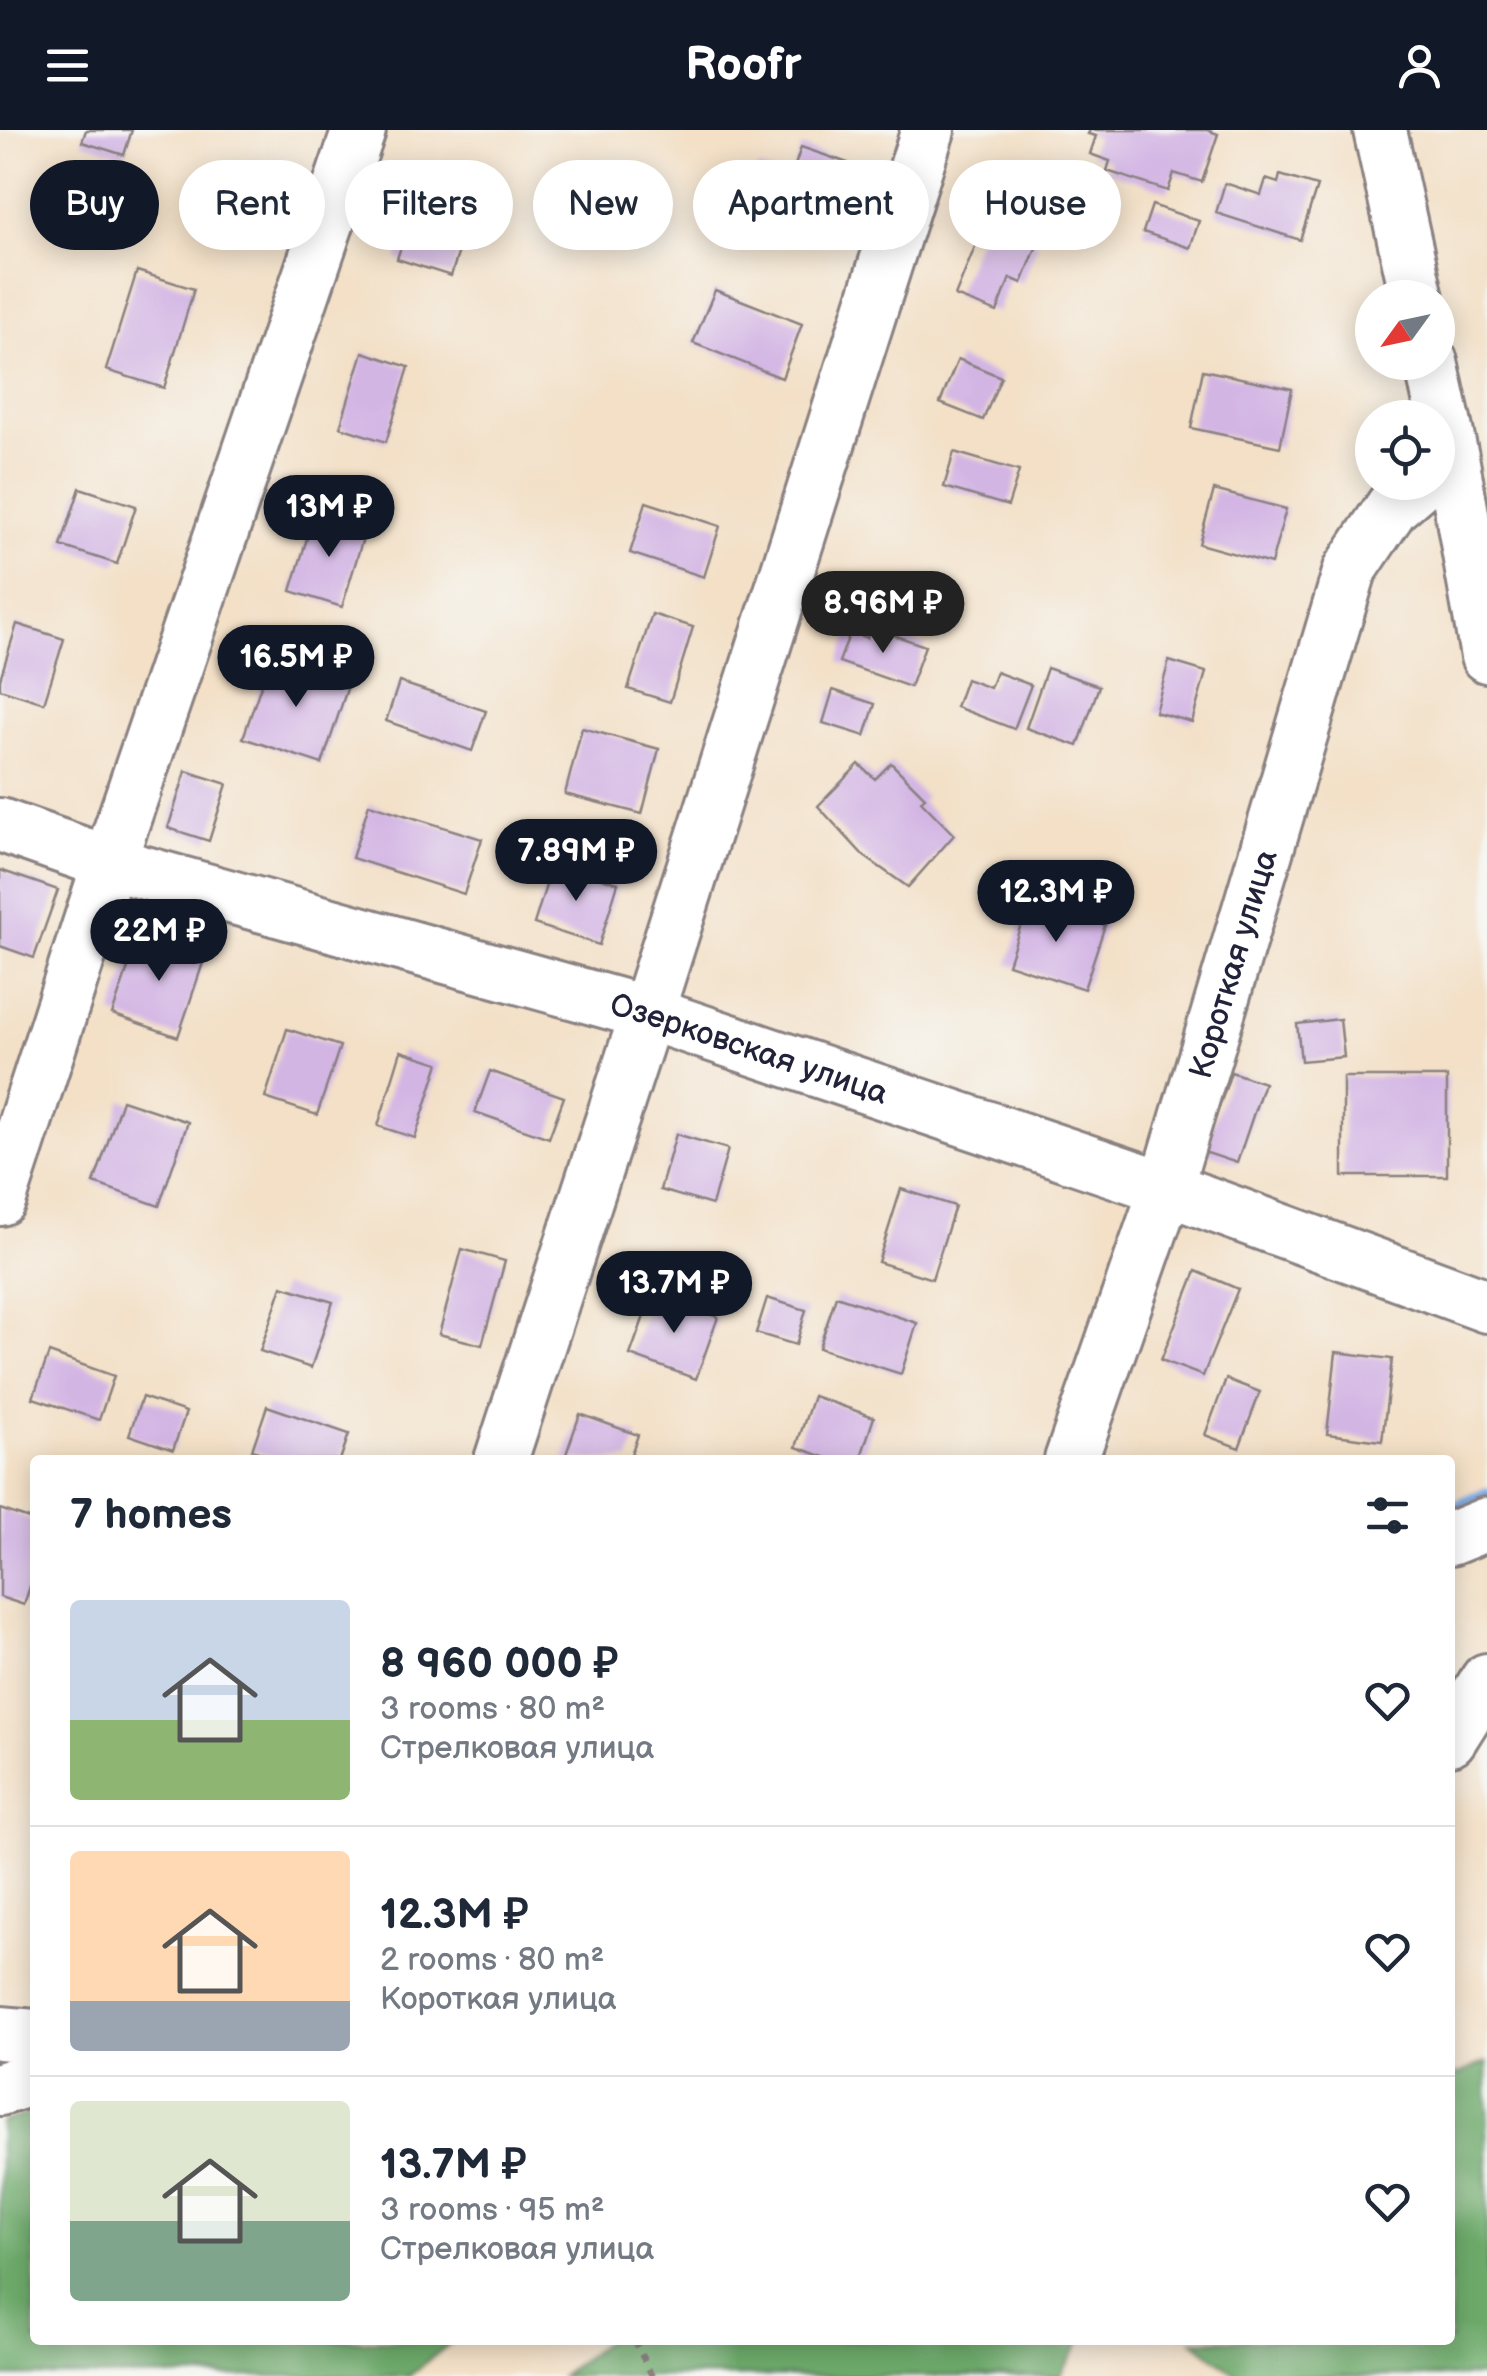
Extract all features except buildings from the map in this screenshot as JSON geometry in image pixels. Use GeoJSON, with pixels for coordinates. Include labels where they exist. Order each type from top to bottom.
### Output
{"type":"FeatureCollection","features":[{"type":"Feature","properties":{"kind":"street"},"geometry":{"type":"LineString","coordinates":[[0,1199],[109,863],[359,130]]}},
{"type":"Feature","properties":{"kind":"street"},"geometry":{"type":"LineString","coordinates":[[503,1455],[928,130]]}},
{"type":"Feature","properties":{"kind":"street"},"geometry":{"type":"LineString","coordinates":[[1380,130],[1413,280]]}},
{"type":"Feature","properties":{"kind":"street","name":"Короткая улица"},"geometry":{"type":"LineString","coordinates":[[1074,1455],[1166,1188],[1350,570],[1400,500]]}},
{"type":"Feature","properties":{"kind":"street"},"geometry":{"type":"LineString","coordinates":[[1445,500],[1487,656]]}},
{"type":"Feature","properties":{"kind":"street","name":"Озерковская улица"},"geometry":{"type":"LineString","coordinates":[[0,825],[109,863],[647,1013],[1166,1188],[1487,1306]]}},
{"type":"Feature","properties":{"kind":"street"},"geometry":{"type":"LineString","coordinates":[[1455,1537],[1487,1524]]}},
{"type":"Feature","properties":{"kind":"street"},"geometry":{"type":"LineString","coordinates":[[1455,1731],[1487,1680]]}},
{"type":"Feature","properties":{"kind":"street"},"geometry":{"type":"LineString","coordinates":[[0,2033],[30,2036]]}},
{"type":"Feature","properties":{"kind":"street"},"geometry":{"type":"LineString","coordinates":[[0,2089],[30,2080]]}},
{"type":"Feature","properties":{"kind":"path"},"geometry":{"type":"LineString","coordinates":[[636,2345],[652,2376]]}},
{"type":"Feature","properties":{"kind":"green space"},"geometry":{"type":"Polygon","coordinates":[[[1487,2062],[1487,2376],[1239,2376],[1199,2345],[1455,2345],[1457,2075],[1487,2062]]]}},
{"type":"Feature","properties":{"kind":"green space"},"geometry":{"type":"Polygon","coordinates":[[[30,2113],[30,2345],[448,2345],[409,2376],[0,2376],[0,2122],[30,2113]]]}},
{"type":"Feature","properties":{"kind":"green space"},"geometry":{"type":"Polygon","coordinates":[[[601,2345],[1079,2345],[1060,2376],[561,2376],[601,2345]]]}},
{"type":"Feature","properties":{"kind":"waterway"},"geometry":{"type":"LineString","coordinates":[[1455,1507],[1487,1493]]}}]}
